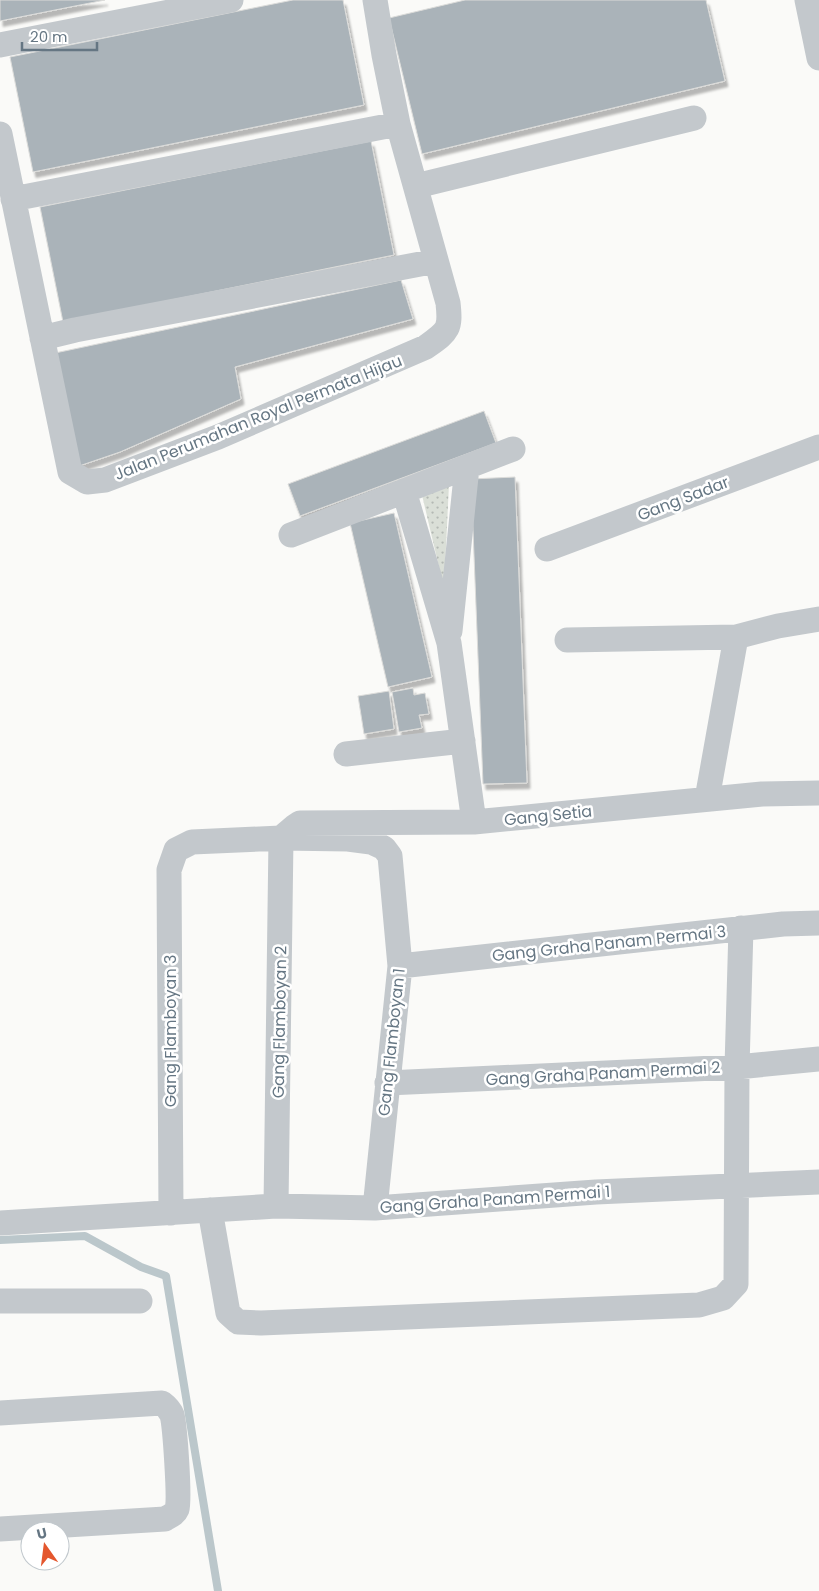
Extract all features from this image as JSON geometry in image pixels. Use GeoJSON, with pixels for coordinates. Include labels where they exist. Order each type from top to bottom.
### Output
{"type":"FeatureCollection","features":[{"type":"Feature","properties":{"kind":"street"},"geometry":{"type":"LineString","coordinates":[[0,45],[231,0]]}},
{"type":"Feature","properties":{"kind":"street"},"geometry":{"type":"LineString","coordinates":[[807,0],[819,58]]}},
{"type":"Feature","properties":{"kind":"street","name":"Jalan Perumahan Royal Permata Hijau"},"geometry":{"type":"LineString","coordinates":[[0,134],[70,472],[87,482],[105,480],[218,437],[426,347],[448,328],[450,318],[448,303],[398,124],[384,55],[380,1]]}},
{"type":"Feature","properties":{"kind":"street"},"geometry":{"type":"LineString","coordinates":[[416,186],[694,118]]}},
{"type":"Feature","properties":{"kind":"street"},"geometry":{"type":"LineString","coordinates":[[14,199],[398,124]]}},
{"type":"Feature","properties":{"kind":"street"},"geometry":{"type":"LineString","coordinates":[[42,338],[75,330],[436,261]]}},
{"type":"Feature","properties":{"kind":"street","name":"Gang Sadar"},"geometry":{"type":"LineString","coordinates":[[547,549],[819,447]]}},
{"type":"Feature","properties":{"kind":"street"},"geometry":{"type":"LineString","coordinates":[[291,534],[513,449]]}},
{"type":"Feature","properties":{"kind":"street"},"geometry":{"type":"LineString","coordinates":[[449,643],[467,467]]}},
{"type":"Feature","properties":{"kind":"street"},"geometry":{"type":"LineString","coordinates":[[404,491],[449,643],[474,822]]}},
{"type":"Feature","properties":{"kind":"street"},"geometry":{"type":"LineString","coordinates":[[567,640],[736,637],[778,626],[819,619]]}},
{"type":"Feature","properties":{"kind":"street"},"geometry":{"type":"LineString","coordinates":[[707,799],[736,637]]}},
{"type":"Feature","properties":{"kind":"street"},"geometry":{"type":"LineString","coordinates":[[346,754],[463,741]]}},
{"type":"Feature","properties":{"kind":"street","name":"Gang Setia"},"geometry":{"type":"LineString","coordinates":[[282,838],[294,826],[300,823],[474,822],[762,794],[819,793]]}},
{"type":"Feature","properties":{"kind":"street","name":"Gang Flamboyan 1"},"geometry":{"type":"LineString","coordinates":[[282,838],[348,839],[371,842],[384,848],[390,856],[400,966],[386,1083],[375,1208]]}},
{"type":"Feature","properties":{"kind":"street","name":"Gang Flamboyan 3"},"geometry":{"type":"LineString","coordinates":[[171,1213],[169,870],[176,850],[192,842],[282,838]]}},
{"type":"Feature","properties":{"kind":"street","name":"Gang Flamboyan 2"},"geometry":{"type":"LineString","coordinates":[[276,1206],[282,838]]}},
{"type":"Feature","properties":{"kind":"street","name":"Gang Graha Panam Permai 3"},"geometry":{"type":"LineString","coordinates":[[400,966],[741,928],[819,923]]}},
{"type":"Feature","properties":{"kind":"street"},"geometry":{"type":"LineString","coordinates":[[210,1210],[228,1313],[238,1322],[261,1323],[689,1306],[723,1298],[736,1284],[737,1067],[741,928]]}},
{"type":"Feature","properties":{"kind":"street","name":"Gang Graha Panam Permai 2"},"geometry":{"type":"LineString","coordinates":[[386,1083],[737,1067],[819,1059]]}},
{"type":"Feature","properties":{"kind":"street","name":"Gang Graha Panam Permai 1"},"geometry":{"type":"LineString","coordinates":[[0,1222],[276,1206],[375,1208],[596,1192],[819,1182]]}},
{"type":"Feature","properties":{"kind":"street"},"geometry":{"type":"LineString","coordinates":[[0,1301],[140,1301]]}},
{"type":"Feature","properties":{"kind":"street"},"geometry":{"type":"LineString","coordinates":[[0,1413],[162,1403],[172,1415],[178,1492],[177,1508],[173,1515],[165,1519],[0,1529]]}},
{"type":"Feature","properties":{"kind":"shaded area"},"geometry":{"type":"Polygon","coordinates":[[[449,484],[444,588],[422,495],[449,484]]]}},
{"type":"Feature","properties":{"kind":"building"},"geometry":{"type":"Polygon","coordinates":[[[0,0],[105,0],[0,21],[0,0]]]}},
{"type":"Feature","properties":{"kind":"building"},"geometry":{"type":"Polygon","coordinates":[[[293,0],[343,0],[364,105],[33,172],[10,57],[293,0]]]}},
{"type":"Feature","properties":{"kind":"building"},"geometry":{"type":"Polygon","coordinates":[[[465,0],[706,0],[725,81],[422,154],[389,18],[465,0]]]}},
{"type":"Feature","properties":{"kind":"building"},"geometry":{"type":"Polygon","coordinates":[[[371,141],[394,255],[63,322],[40,207],[371,141]]]}},
{"type":"Feature","properties":{"kind":"building"},"geometry":{"type":"Polygon","coordinates":[[[401,280],[413,319],[235,367],[241,399],[120,452],[79,466],[55,353],[401,280]]]}},
{"type":"Feature","properties":{"kind":"building"},"geometry":{"type":"Polygon","coordinates":[[[484,411],[496,443],[300,516],[288,484],[484,411]]]}},
{"type":"Feature","properties":{"kind":"building"},"geometry":{"type":"Polygon","coordinates":[[[515,477],[527,783],[483,784],[471,479],[515,477]]]}},
{"type":"Feature","properties":{"kind":"building"},"geometry":{"type":"Polygon","coordinates":[[[394,513],[432,677],[388,687],[350,523],[394,513]]]}},
{"type":"Feature","properties":{"kind":"building"},"geometry":{"type":"Polygon","coordinates":[[[413,688],[414,695],[425,693],[429,714],[419,715],[422,728],[399,732],[392,692],[413,688]]]}},
{"type":"Feature","properties":{"kind":"building"},"geometry":{"type":"Polygon","coordinates":[[[389,691],[394,729],[364,734],[358,696],[389,691]]]}},
{"type":"Feature","properties":{"kind":"waterway"},"geometry":{"type":"LineString","coordinates":[[0,1240],[85,1236],[141,1267],[166,1276],[218,1591]]}}]}
